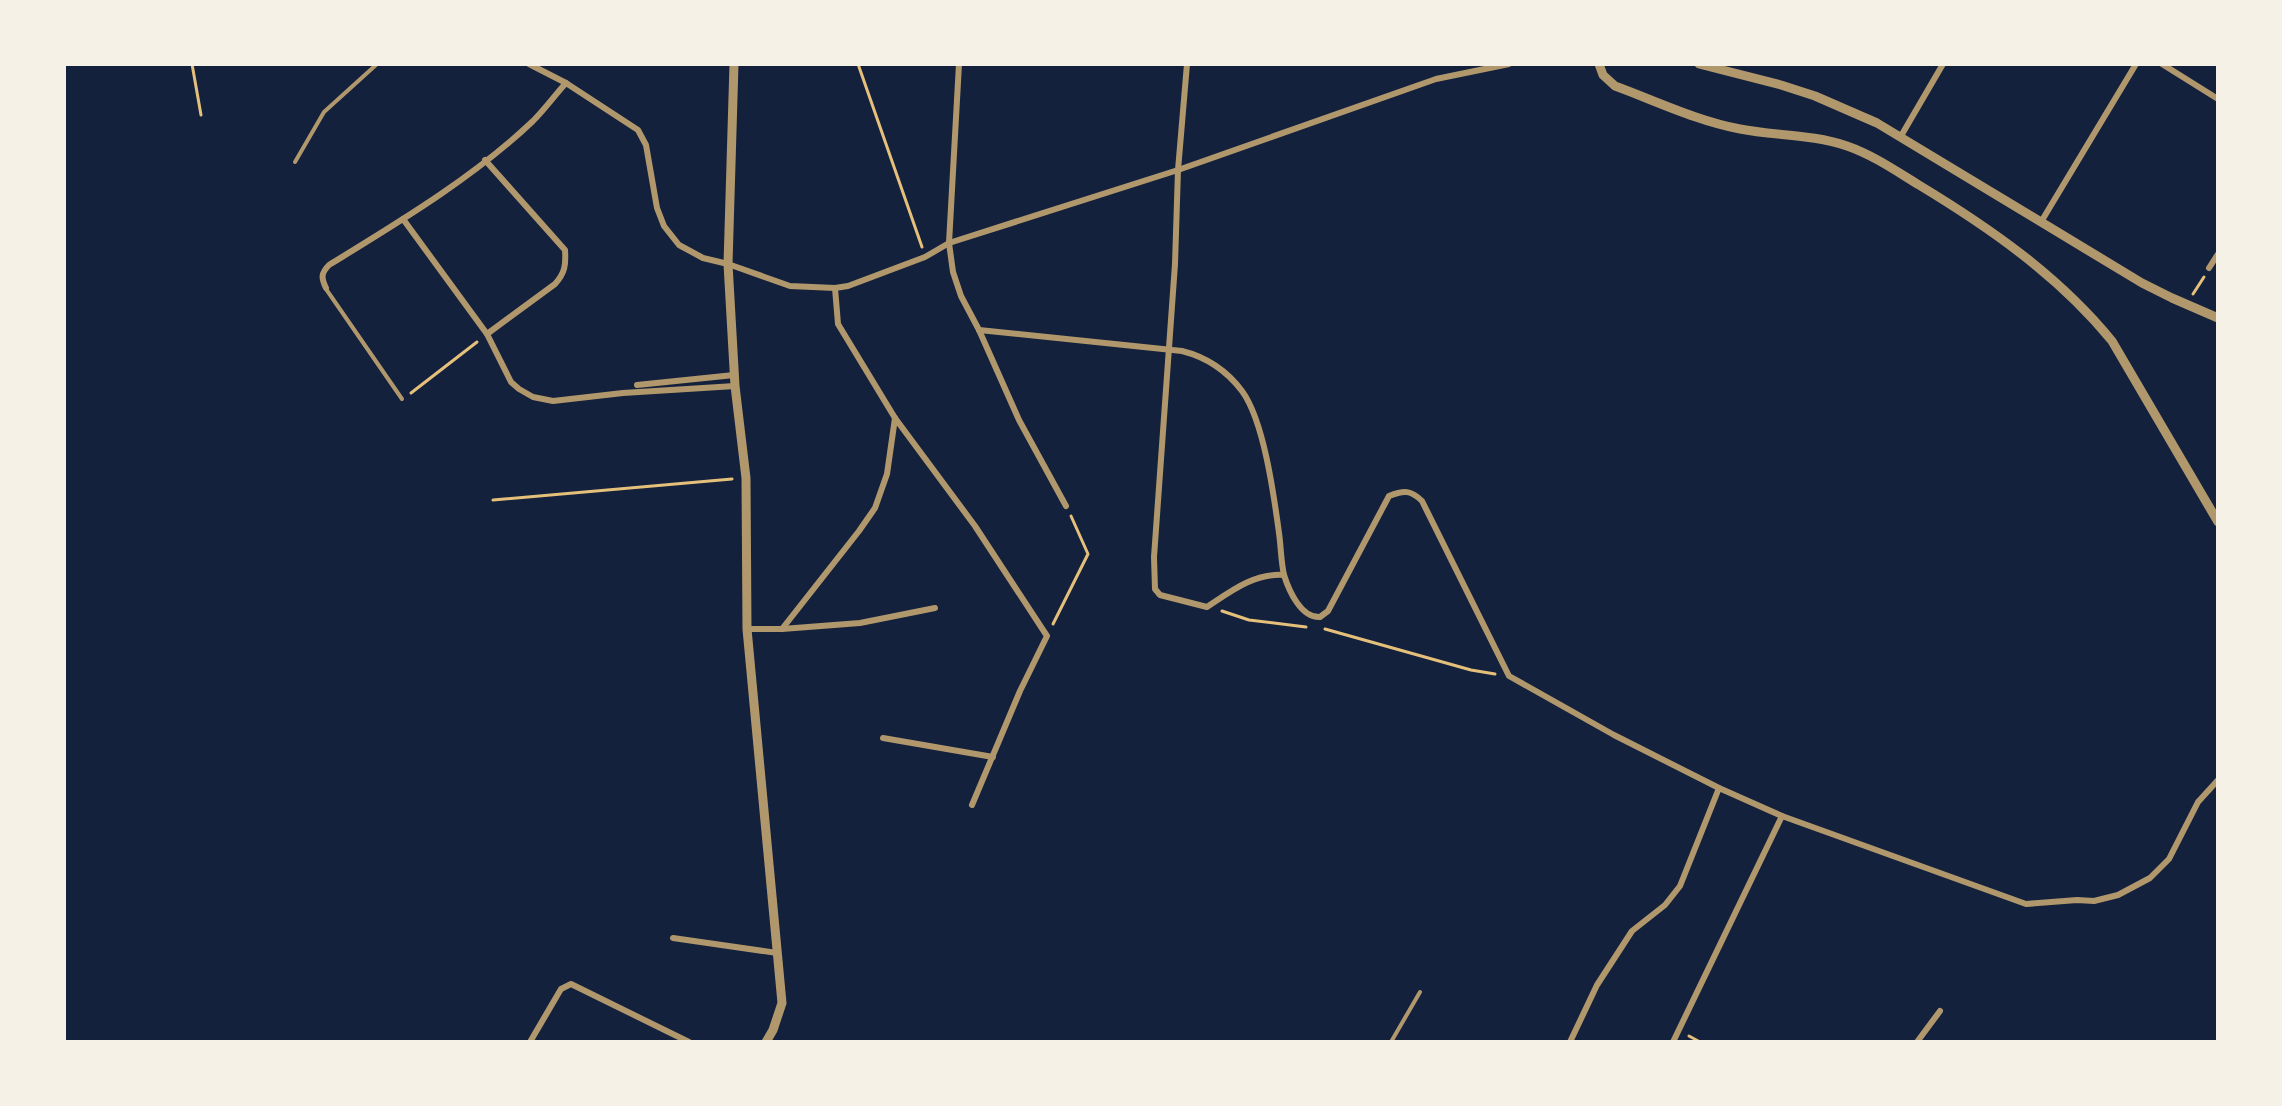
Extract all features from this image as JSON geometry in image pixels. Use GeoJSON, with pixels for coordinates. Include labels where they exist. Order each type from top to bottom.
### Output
{"type":"FeatureCollection","features":[{"type":"Feature","properties":{"kind":"street"},"geometry":{"type":"LineString","coordinates":[[529,64],[567,83],[638,130],[646,145],[657,208],[664,226],[679,244],[703,258],[728,264],[790,286],[835,288],[848,286],[925,257],[949,243],[1178,170],[1436,79],[1509,64]]}},
{"type":"Feature","properties":{"kind":"street"},"geometry":{"type":"LineString","coordinates":[[734,64],[728,264],[734,375],[746,478],[747,629],[782,1003],[773,1030],[766,1041]]}},
{"type":"Feature","properties":{"kind":"street"},"geometry":{"type":"LineString","coordinates":[[959,64],[949,243],[953,272],[961,296],[979,330],[1019,420],[1066,506]]}},
{"type":"Feature","properties":{"kind":"street"},"geometry":{"type":"LineString","coordinates":[[1186,64],[1178,170],[1175,264],[1154,557],[1155,589],[1160,596],[1207,607],[1245,582],[1270,574],[1284,575]]}},
{"type":"Feature","properties":{"kind":"street"},"geometry":{"type":"LineString","coordinates":[[1599,64],[1603,75],[1615,86],[1722,125],[1829,140],[1865,153],[1991,231],[2057,284],[2112,341],[2217,522]]}},
{"type":"Feature","properties":{"kind":"street"},"geometry":{"type":"LineString","coordinates":[[1698,64],[1781,85],[1848,109],[1901,136],[2142,283],[2217,318]]}},
{"type":"Feature","properties":{"kind":"street"},"geometry":{"type":"LineString","coordinates":[[1901,136],[1943,64]]}},
{"type":"Feature","properties":{"kind":"street"},"geometry":{"type":"LineString","coordinates":[[2042,222],[2136,64]]}},
{"type":"Feature","properties":{"kind":"street"},"geometry":{"type":"LineString","coordinates":[[2162,64],[2217,99]]}},
{"type":"Feature","properties":{"kind":"street"},"geometry":{"type":"LineString","coordinates":[[326,288],[322,278],[323,272],[329,265],[403,219],[485,160],[534,119],[567,83]]}},
{"type":"Feature","properties":{"kind":"street"},"geometry":{"type":"LineString","coordinates":[[485,160],[565,250],[566,267],[563,275],[555,284],[487,334]]}},
{"type":"Feature","properties":{"kind":"street"},"geometry":{"type":"LineString","coordinates":[[403,219],[487,334],[511,382],[533,397],[553,401],[623,393],[735,386]]}},
{"type":"Feature","properties":{"kind":"street"},"geometry":{"type":"LineString","coordinates":[[2209,268],[2217,254]]}},
{"type":"Feature","properties":{"kind":"street"},"geometry":{"type":"LineString","coordinates":[[835,288],[838,324],[895,418],[975,526],[1047,636],[1020,691],[972,805]]}},
{"type":"Feature","properties":{"kind":"street"},"geometry":{"type":"LineString","coordinates":[[979,330],[1168,349],[1196,354],[1204,358],[1218,367],[1242,391],[1256,418],[1274,496],[1284,575],[1300,608],[1307,615],[1320,616],[1328,611],[1389,496],[1401,491],[1412,492],[1422,501],[1509,676],[1614,735],[1719,788],[1782,816],[2026,904],[2094,901],[2118,896],[2150,878],[2169,860],[2198,802],[2217,780]]}},
{"type":"Feature","properties":{"kind":"street"},"geometry":{"type":"LineString","coordinates":[[637,385],[734,375]]}},
{"type":"Feature","properties":{"kind":"street"},"geometry":{"type":"LineString","coordinates":[[782,629],[859,531],[874,508],[887,474],[895,418]]}},
{"type":"Feature","properties":{"kind":"street"},"geometry":{"type":"LineString","coordinates":[[747,629],[782,629],[860,623],[935,608]]}},
{"type":"Feature","properties":{"kind":"street"},"geometry":{"type":"LineString","coordinates":[[884,738],[993,757]]}},
{"type":"Feature","properties":{"kind":"street"},"geometry":{"type":"LineString","coordinates":[[1570,1041],[1597,985],[1632,931],[1665,905],[1680,886],[1719,788]]}},
{"type":"Feature","properties":{"kind":"street"},"geometry":{"type":"LineString","coordinates":[[1673,1041],[1782,816]]}},
{"type":"Feature","properties":{"kind":"street"},"geometry":{"type":"LineString","coordinates":[[673,938],[777,953]]}},
{"type":"Feature","properties":{"kind":"street"},"geometry":{"type":"LineString","coordinates":[[530,1041],[561,989],[571,984],[689,1041]]}},
{"type":"Feature","properties":{"kind":"street"},"geometry":{"type":"LineString","coordinates":[[1917,1041],[1940,1011]]}},
{"type":"Feature","properties":{"kind":"lane"},"geometry":{"type":"LineString","coordinates":[[295,162],[324,112],[377,64]]}},
{"type":"Feature","properties":{"kind":"lane"},"geometry":{"type":"LineString","coordinates":[[326,288],[402,399]]}},
{"type":"Feature","properties":{"kind":"lane"},"geometry":{"type":"LineString","coordinates":[[1391,1041],[1420,992]]}},
{"type":"Feature","properties":{"kind":"path"},"geometry":{"type":"LineString","coordinates":[[192,64],[201,115]]}},
{"type":"Feature","properties":{"kind":"path"},"geometry":{"type":"LineString","coordinates":[[858,64],[925,257]]}},
{"type":"Feature","properties":{"kind":"path"},"geometry":{"type":"LineString","coordinates":[[2193,294],[2209,268]]}},
{"type":"Feature","properties":{"kind":"path"},"geometry":{"type":"LineString","coordinates":[[402,399],[487,334]]}},
{"type":"Feature","properties":{"kind":"path"},"geometry":{"type":"LineString","coordinates":[[493,500],[746,478]]}},
{"type":"Feature","properties":{"kind":"path"},"geometry":{"type":"LineString","coordinates":[[1047,636],[1088,554],[1066,506]]}},
{"type":"Feature","properties":{"kind":"path"},"geometry":{"type":"LineString","coordinates":[[1207,607],[1249,620],[1306,627]]}},
{"type":"Feature","properties":{"kind":"path"},"geometry":{"type":"LineString","coordinates":[[1318,628],[1471,670],[1509,676]]}}]}
